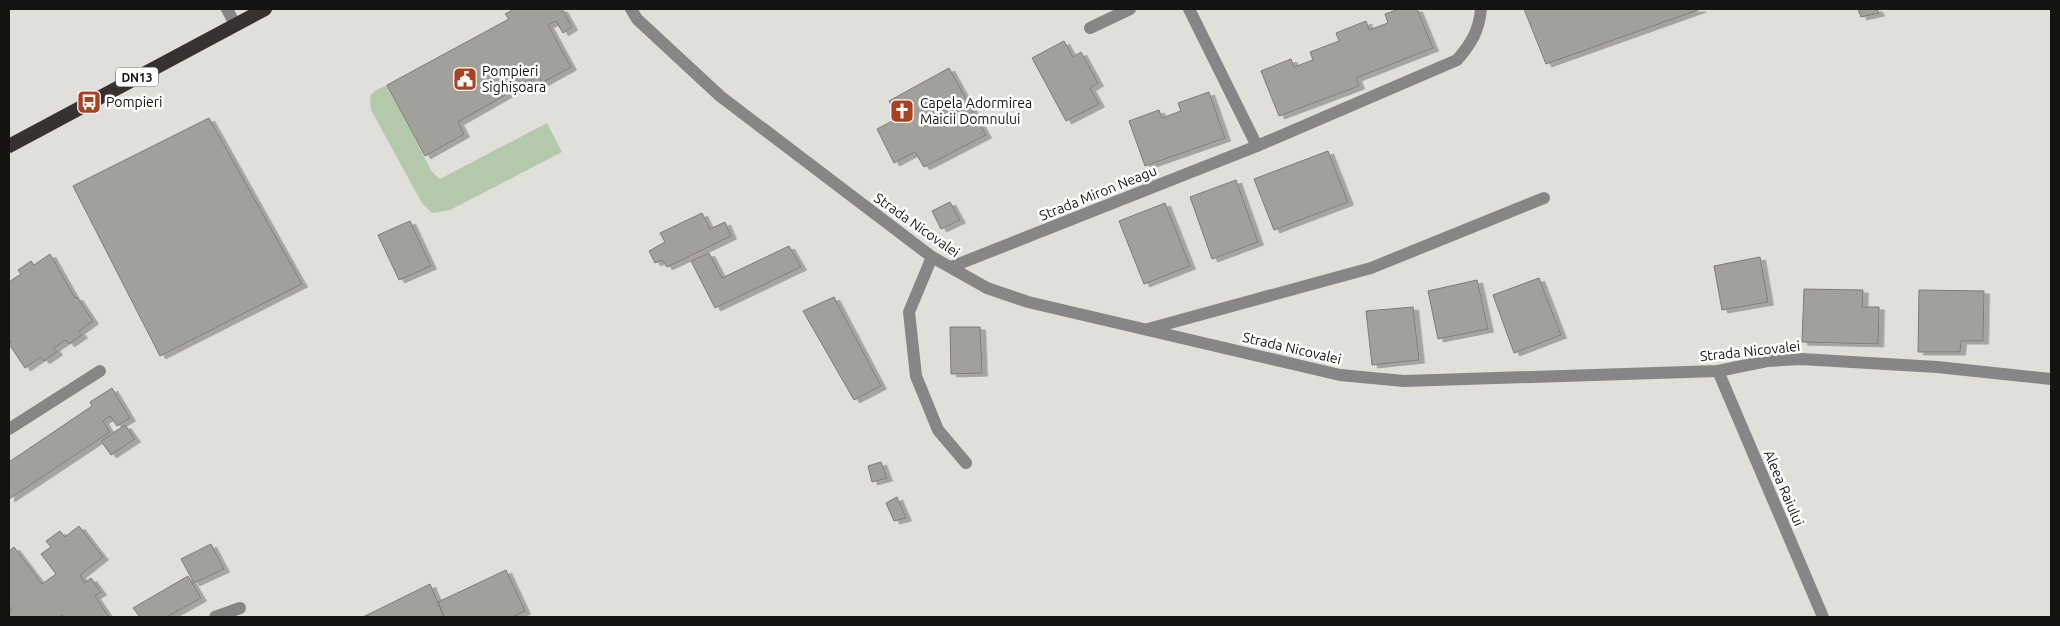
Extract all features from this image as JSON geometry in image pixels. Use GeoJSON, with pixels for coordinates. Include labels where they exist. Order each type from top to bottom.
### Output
{"type":"FeatureCollection","features":[{"type":"Feature","properties":{"kind":"highway","name":"DN13"},"geometry":{"type":"LineString","coordinates":[[9,146],[266,9]]}},
{"type":"Feature","properties":{"kind":"street"},"geometry":{"type":"LineString","coordinates":[[227,9],[235,24]]}},
{"type":"Feature","properties":{"kind":"street","name":"Strada Nicovalei"},"geometry":{"type":"LineString","coordinates":[[631,9],[637,18],[720,96],[932,257],[987,288],[1028,302],[1340,374],[1404,380],[1718,371],[1767,362],[1801,359],[1937,367],[2051,379]]}},
{"type":"Feature","properties":{"kind":"street"},"geometry":{"type":"LineString","coordinates":[[1090,28],[1130,9]]}},
{"type":"Feature","properties":{"kind":"street"},"geometry":{"type":"LineString","coordinates":[[1189,9],[1257,146]]}},
{"type":"Feature","properties":{"kind":"street","name":"Strada Miron Neagu"},"geometry":{"type":"LineString","coordinates":[[951,268],[1257,146],[1457,60],[1471,44],[1480,23],[1481,9]]}},
{"type":"Feature","properties":{"kind":"street"},"geometry":{"type":"LineString","coordinates":[[1146,330],[1372,268],[1544,198]]}},
{"type":"Feature","properties":{"kind":"street"},"geometry":{"type":"LineString","coordinates":[[932,257],[909,312],[916,376],[938,430],[966,463]]}},
{"type":"Feature","properties":{"kind":"street"},"geometry":{"type":"LineString","coordinates":[[9,429],[100,371]]}},
{"type":"Feature","properties":{"kind":"street","name":"Aleea Raiului"},"geometry":{"type":"LineString","coordinates":[[1718,371],[1823,617]]}},
{"type":"Feature","properties":{"kind":"street"},"geometry":{"type":"LineString","coordinates":[[216,617],[240,608]]}},
{"type":"Feature","properties":{"kind":"green space"},"geometry":{"type":"Polygon","coordinates":[[[387,85],[432,172],[440,179],[547,123],[562,152],[450,210],[432,213],[422,203],[371,110],[370,96],[376,90],[387,85]]]}},
{"type":"Feature","properties":{"kind":"building","name":"Pompieri Sighișoara"},"geometry":{"type":"Polygon","coordinates":[[[514,9],[562,9],[572,27],[563,33],[556,21],[548,25],[571,67],[542,83],[539,76],[458,122],[464,134],[425,156],[387,85],[509,19],[505,14],[514,9]]]}},
{"type":"Feature","properties":{"kind":"building"},"geometry":{"type":"Polygon","coordinates":[[[1399,9],[1417,9],[1433,48],[1356,78],[1359,86],[1279,116],[1261,71],[1291,59],[1294,67],[1313,60],[1310,52],[1339,41],[1336,33],[1366,21],[1369,30],[1388,23],[1385,14],[1399,9]]]}},
{"type":"Feature","properties":{"kind":"building"},"geometry":{"type":"Polygon","coordinates":[[[1524,9],[1701,9],[1546,64],[1524,9]]]}},
{"type":"Feature","properties":{"kind":"building"},"geometry":{"type":"Polygon","coordinates":[[[1858,9],[1877,9],[1879,13],[1861,17],[1858,9]]]}},
{"type":"Feature","properties":{"kind":"building"},"geometry":{"type":"Polygon","coordinates":[[[1064,41],[1073,57],[1081,52],[1098,83],[1090,88],[1099,104],[1066,121],[1032,58],[1064,41]]]}},
{"type":"Feature","properties":{"kind":"building"},"geometry":{"type":"Polygon","coordinates":[[[949,68],[986,135],[924,167],[915,152],[894,163],[877,129],[898,118],[889,101],[949,68]]]}},
{"type":"Feature","properties":{"kind":"building"},"geometry":{"type":"Polygon","coordinates":[[[1209,92],[1225,138],[1145,166],[1129,121],[1159,110],[1162,118],[1181,111],[1178,103],[1209,92]]]}},
{"type":"Feature","properties":{"kind":"building"},"geometry":{"type":"Polygon","coordinates":[[[209,118],[302,284],[160,356],[73,186],[209,118]]]}},
{"type":"Feature","properties":{"kind":"building"},"geometry":{"type":"Polygon","coordinates":[[[1328,151],[1348,202],[1274,230],[1254,179],[1328,151]]]}},
{"type":"Feature","properties":{"kind":"building"},"geometry":{"type":"Polygon","coordinates":[[[1236,180],[1258,242],[1212,259],[1190,197],[1236,180]]]}},
{"type":"Feature","properties":{"kind":"building"},"geometry":{"type":"Polygon","coordinates":[[[950,202],[960,220],[941,229],[932,211],[950,202]]]}},
{"type":"Feature","properties":{"kind":"building"},"geometry":{"type":"Polygon","coordinates":[[[1165,203],[1190,266],[1144,284],[1119,221],[1165,203]]]}},
{"type":"Feature","properties":{"kind":"building"},"geometry":{"type":"Polygon","coordinates":[[[702,213],[710,229],[725,222],[731,236],[667,267],[662,260],[655,263],[649,251],[665,242],[660,233],[702,213]]]}},
{"type":"Feature","properties":{"kind":"building"},"geometry":{"type":"Polygon","coordinates":[[[410,221],[431,266],[399,280],[378,235],[410,221]]]}},
{"type":"Feature","properties":{"kind":"building"},"geometry":{"type":"Polygon","coordinates":[[[789,246],[801,267],[715,308],[691,261],[709,253],[722,278],[789,246]]]}},
{"type":"Feature","properties":{"kind":"building"},"geometry":{"type":"Polygon","coordinates":[[[50,254],[75,298],[77,297],[93,321],[79,331],[82,335],[69,344],[66,340],[54,348],[57,352],[44,361],[41,357],[25,368],[9,344],[11,342],[9,339],[9,282],[21,274],[18,270],[31,261],[34,265],[50,254]]]}},
{"type":"Feature","properties":{"kind":"building"},"geometry":{"type":"Polygon","coordinates":[[[1760,257],[1768,302],[1722,310],[1714,266],[1760,257]]]}},
{"type":"Feature","properties":{"kind":"building"},"geometry":{"type":"Polygon","coordinates":[[[1539,278],[1561,335],[1514,353],[1493,295],[1539,278]]]}},
{"type":"Feature","properties":{"kind":"building"},"geometry":{"type":"Polygon","coordinates":[[[1477,280],[1488,329],[1438,339],[1428,291],[1477,280]]]}},
{"type":"Feature","properties":{"kind":"building"},"geometry":{"type":"Polygon","coordinates":[[[1804,289],[1863,290],[1862,307],[1879,307],[1878,344],[1802,342],[1804,289]]]}},
{"type":"Feature","properties":{"kind":"building"},"geometry":{"type":"Polygon","coordinates":[[[1919,290],[1984,291],[1983,341],[1961,341],[1960,352],[1918,352],[1919,290]]]}},
{"type":"Feature","properties":{"kind":"building"},"geometry":{"type":"Polygon","coordinates":[[[834,297],[881,386],[854,400],[803,311],[834,297]]]}},
{"type":"Feature","properties":{"kind":"building"},"geometry":{"type":"Polygon","coordinates":[[[1413,307],[1419,360],[1372,365],[1366,311],[1413,307]]]}},
{"type":"Feature","properties":{"kind":"building"},"geometry":{"type":"Polygon","coordinates":[[[950,327],[980,327],[982,373],[951,374],[950,327]]]}},
{"type":"Feature","properties":{"kind":"building"},"geometry":{"type":"Polygon","coordinates":[[[112,388],[130,418],[117,426],[110,416],[103,421],[110,432],[9,499],[9,462],[92,406],[90,402],[112,388]]]}},
{"type":"Feature","properties":{"kind":"building"},"geometry":{"type":"Polygon","coordinates":[[[125,425],[135,439],[111,455],[101,441],[125,425]]]}},
{"type":"Feature","properties":{"kind":"building"},"geometry":{"type":"Polygon","coordinates":[[[881,462],[887,478],[872,482],[868,466],[881,462]]]}},
{"type":"Feature","properties":{"kind":"building"},"geometry":{"type":"Polygon","coordinates":[[[897,497],[906,518],[894,521],[886,503],[897,497]]]}},
{"type":"Feature","properties":{"kind":"building"},"geometry":{"type":"Polygon","coordinates":[[[79,526],[103,557],[80,575],[85,583],[91,578],[101,592],[95,596],[109,617],[63,617],[62,615],[59,617],[9,617],[11,608],[9,606],[9,551],[14,547],[42,584],[56,574],[41,554],[51,547],[46,541],[60,531],[65,537],[79,526]]]}},
{"type":"Feature","properties":{"kind":"building"},"geometry":{"type":"Polygon","coordinates":[[[211,544],[224,569],[194,583],[181,559],[211,544]]]}},
{"type":"Feature","properties":{"kind":"building"},"geometry":{"type":"Polygon","coordinates":[[[506,570],[525,611],[512,617],[444,617],[438,602],[506,570]]]}},
{"type":"Feature","properties":{"kind":"building"},"geometry":{"type":"Polygon","coordinates":[[[188,576],[201,598],[167,617],[140,617],[133,608],[188,576]]]}},
{"type":"Feature","properties":{"kind":"building"},"geometry":{"type":"Polygon","coordinates":[[[430,584],[444,617],[363,617],[430,584]]]}},
{"type":"Feature","properties":{"kind":"place","name":"Pompieri Sighișoara"},"geometry":{"type":"Point","coordinates":[465,79]}},
{"type":"Feature","properties":{"kind":"place","name":"Pompieri"},"geometry":{"type":"Point","coordinates":[89,102]}},
{"type":"Feature","properties":{"kind":"place","name":"Capela Adormirea Maicii Domnului"},"geometry":{"type":"Point","coordinates":[902,111]}}]}
